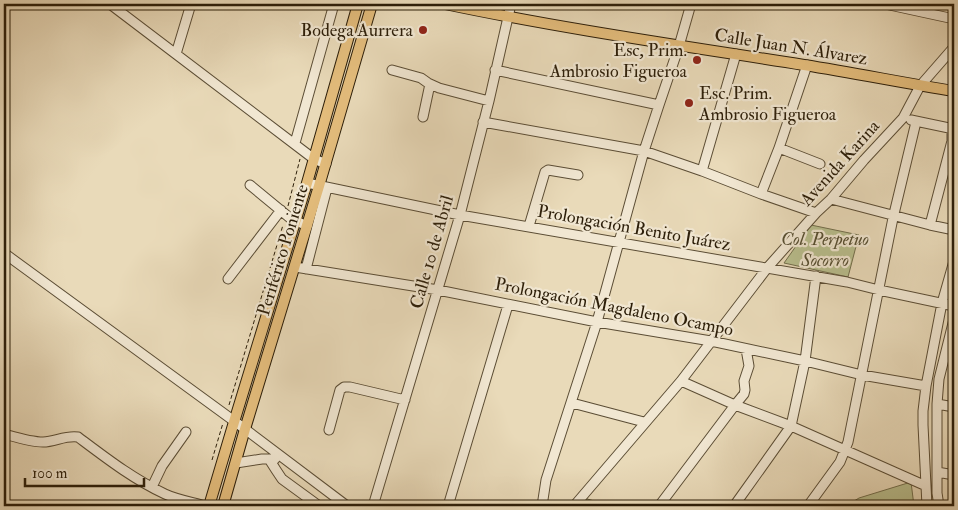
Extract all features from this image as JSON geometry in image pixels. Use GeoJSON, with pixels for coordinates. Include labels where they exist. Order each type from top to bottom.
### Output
{"type":"FeatureCollection","features":[{"type":"Feature","properties":{"kind":"main road","name":"Periférico Poniente"},"geometry":{"type":"LineString","coordinates":[[210,506],[230,419],[296,221],[358,4]]}},
{"type":"Feature","properties":{"kind":"main road","name":"Periférico Poniente"},"geometry":{"type":"LineString","coordinates":[[223,506],[307,226],[323,187],[326,164],[372,4]]}},
{"type":"Feature","properties":{"kind":"main road","name":"Calle Juan N. Álvarez"},"geometry":{"type":"LineString","coordinates":[[445,4],[507,17],[807,65],[954,91]]}},
{"type":"Feature","properties":{"kind":"street"},"geometry":{"type":"LineString","coordinates":[[110,4],[314,159],[326,164]]}},
{"type":"Feature","properties":{"kind":"street"},"geometry":{"type":"LineString","coordinates":[[176,54],[191,4]]}},
{"type":"Feature","properties":{"kind":"street"},"geometry":{"type":"LineString","coordinates":[[298,146],[334,4]]}},
{"type":"Feature","properties":{"kind":"street","name":"Calle 10 de Abril"},"geometry":{"type":"LineString","coordinates":[[373,506],[460,215],[489,101],[510,4]]}},
{"type":"Feature","properties":{"kind":"street"},"geometry":{"type":"LineString","coordinates":[[542,506],[546,480],[597,322],[644,151],[680,46],[691,4]]}},
{"type":"Feature","properties":{"kind":"street"},"geometry":{"type":"LineString","coordinates":[[885,4],[954,19]]}},
{"type":"Feature","properties":{"kind":"street","name":"Avenida Karina"},"geometry":{"type":"LineString","coordinates":[[574,506],[681,380],[768,267],[903,118],[920,86],[954,47]]}},
{"type":"Feature","properties":{"kind":"street"},"geometry":{"type":"LineString","coordinates":[[702,171],[736,54]]}},
{"type":"Feature","properties":{"kind":"street"},"geometry":{"type":"LineString","coordinates":[[761,194],[779,148],[807,65]]}},
{"type":"Feature","properties":{"kind":"street"},"geometry":{"type":"LineString","coordinates":[[392,70],[421,78],[439,88],[489,101]]}},
{"type":"Feature","properties":{"kind":"street"},"geometry":{"type":"LineString","coordinates":[[495,70],[659,105]]}},
{"type":"Feature","properties":{"kind":"street"},"geometry":{"type":"LineString","coordinates":[[422,117],[430,84]]}},
{"type":"Feature","properties":{"kind":"street"},"geometry":{"type":"LineString","coordinates":[[903,118],[952,130],[952,141],[930,225]]}},
{"type":"Feature","properties":{"kind":"street"},"geometry":{"type":"LineString","coordinates":[[483,122],[644,151],[816,213]]}},
{"type":"Feature","properties":{"kind":"street"},"geometry":{"type":"LineString","coordinates":[[808,506],[840,462],[846,450],[894,216],[916,122]]}},
{"type":"Feature","properties":{"kind":"street"},"geometry":{"type":"LineString","coordinates":[[779,148],[820,164]]}},
{"type":"Feature","properties":{"kind":"street"},"geometry":{"type":"LineString","coordinates":[[529,226],[545,172],[548,170],[578,175]]}},
{"type":"Feature","properties":{"kind":"street","name":"Prolongación Benito Juárez"},"geometry":{"type":"LineString","coordinates":[[307,183],[460,215],[816,276],[954,306]]}},
{"type":"Feature","properties":{"kind":"street"},"geometry":{"type":"LineString","coordinates":[[250,185],[296,221],[307,226]]}},
{"type":"Feature","properties":{"kind":"street"},"geometry":{"type":"LineString","coordinates":[[306,269],[323,187]]}},
{"type":"Feature","properties":{"kind":"street"},"geometry":{"type":"LineString","coordinates":[[831,199],[954,230]]}},
{"type":"Feature","properties":{"kind":"street"},"geometry":{"type":"LineString","coordinates":[[228,279],[284,212]]}},
{"type":"Feature","properties":{"kind":"street"},"geometry":{"type":"LineString","coordinates":[[4,253],[347,506]]}},
{"type":"Feature","properties":{"kind":"street"},"geometry":{"type":"LineString","coordinates":[[927,506],[923,411],[942,303],[954,261]]}},
{"type":"Feature","properties":{"kind":"street","name":"Prolongación Magdaleno Ocampo"},"geometry":{"type":"LineString","coordinates":[[295,267],[438,290],[597,322],[711,341],[805,361],[862,376],[926,386]]}},
{"type":"Feature","properties":{"kind":"street"},"geometry":{"type":"LineString","coordinates":[[734,506],[791,426],[805,361],[816,276]]}},
{"type":"Feature","properties":{"kind":"street"},"geometry":{"type":"LineString","coordinates":[[448,506],[508,305]]}},
{"type":"Feature","properties":{"kind":"street"},"geometry":{"type":"LineString","coordinates":[[939,506],[937,493],[937,404],[939,379],[954,319]]}},
{"type":"Feature","properties":{"kind":"street"},"geometry":{"type":"LineString","coordinates":[[659,506],[744,394],[744,381],[749,366],[746,348]]}},
{"type":"Feature","properties":{"kind":"street"},"geometry":{"type":"LineString","coordinates":[[681,380],[735,405],[791,426],[926,486]]}},
{"type":"Feature","properties":{"kind":"street"},"geometry":{"type":"LineString","coordinates":[[329,430],[340,390],[344,386],[405,400]]}},
{"type":"Feature","properties":{"kind":"street"},"geometry":{"type":"LineString","coordinates":[[572,404],[644,422]]}},
{"type":"Feature","properties":{"kind":"street"},"geometry":{"type":"LineString","coordinates":[[937,404],[954,407]]}},
{"type":"Feature","properties":{"kind":"street"},"geometry":{"type":"LineString","coordinates":[[152,487],[162,466],[186,432]]}},
{"type":"Feature","properties":{"kind":"street"},"geometry":{"type":"LineString","coordinates":[[4,434],[43,442],[71,436],[78,438],[126,472],[152,487],[172,497],[206,506]]}},
{"type":"Feature","properties":{"kind":"street"},"geometry":{"type":"LineString","coordinates":[[236,463],[269,459],[288,461]]}},
{"type":"Feature","properties":{"kind":"street"},"geometry":{"type":"LineString","coordinates":[[269,459],[282,479],[319,506]]}},
{"type":"Feature","properties":{"kind":"street"},"geometry":{"type":"LineString","coordinates":[[938,472],[954,475]]}},
{"type":"Feature","properties":{"kind":"path"},"geometry":{"type":"LineString","coordinates":[[212,460],[230,419],[278,239],[298,146]]}},
{"type":"Feature","properties":{"kind":"green space","name":"Col. Perpetuo Socorro"},"geometry":{"type":"Polygon","coordinates":[[[811,225],[859,235],[848,277],[784,263],[811,225]]]}},
{"type":"Feature","properties":{"kind":"green space"},"geometry":{"type":"Polygon","coordinates":[[[911,482],[914,506],[846,506],[859,498],[911,482]]]}},
{"type":"Feature","properties":{"kind":"green space"},"geometry":{"type":"Polygon","coordinates":[[[584,498],[611,506],[577,506],[584,498]]]}},
{"type":"Feature","properties":{"kind":"place","name":"Bodega Aurrera"},"geometry":{"type":"Point","coordinates":[423,30]}},
{"type":"Feature","properties":{"kind":"place","name":"Esc, Prim. Ambrosio Figueroa"},"geometry":{"type":"Point","coordinates":[697,60]}},
{"type":"Feature","properties":{"kind":"place","name":"Esc. Prim. Ambrosio Figueroa"},"geometry":{"type":"Point","coordinates":[689,103]}}]}
